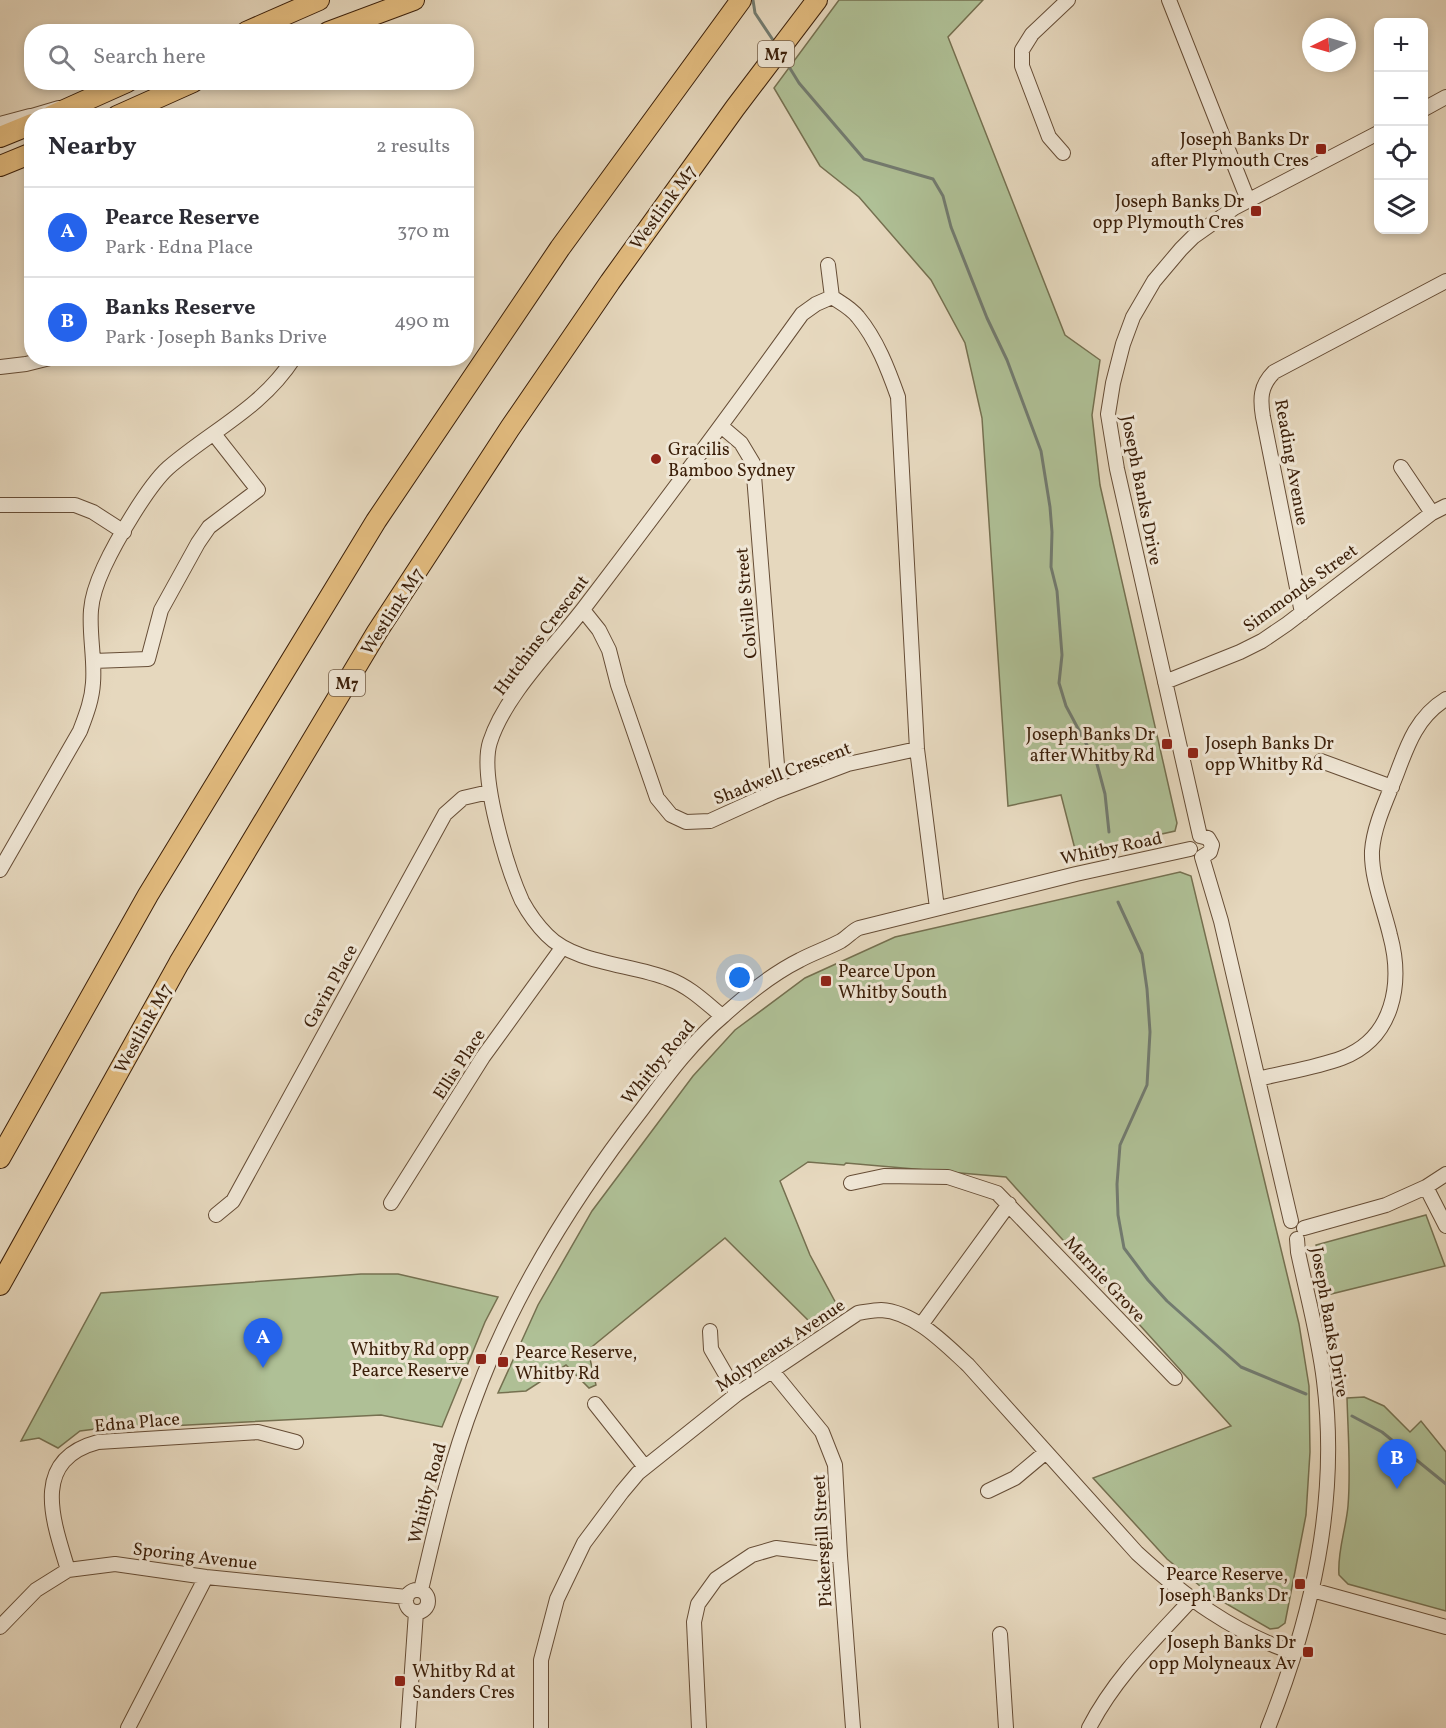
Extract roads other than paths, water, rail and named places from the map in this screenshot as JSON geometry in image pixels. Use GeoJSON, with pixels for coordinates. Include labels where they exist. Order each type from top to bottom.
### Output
{"type":"FeatureCollection","features":[{"type":"Feature","properties":{"kind":"highway"},"geometry":{"type":"LineString","coordinates":[[264,24],[319,0]]}},
{"type":"Feature","properties":{"kind":"highway"},"geometry":{"type":"LineString","coordinates":[[350,24],[414,0]]}},
{"type":"Feature","properties":{"kind":"highway"},"geometry":{"type":"LineString","coordinates":[[0,1158],[148,895],[376,521],[560,248],[741,0]]}},
{"type":"Feature","properties":{"kind":"highway","name":"Westlink M7"},"geometry":{"type":"LineString","coordinates":[[0,1285],[179,963],[377,632],[523,409],[610,282],[735,108],[817,0]]}},
{"type":"Feature","properties":{"kind":"highway"},"geometry":{"type":"LineString","coordinates":[[69,108],[110,90]]}},
{"type":"Feature","properties":{"kind":"highway"},"geometry":{"type":"LineString","coordinates":[[135,108],[175,90]]}},
{"type":"Feature","properties":{"kind":"highway"},"geometry":{"type":"LineString","coordinates":[[0,137],[24,127]]}},
{"type":"Feature","properties":{"kind":"highway"},"geometry":{"type":"LineString","coordinates":[[0,166],[24,156]]}},
{"type":"Feature","properties":{"kind":"street"},"geometry":{"type":"LineString","coordinates":[[1063,153],[1049,137],[1022,66],[1022,50],[1032,34],[1068,0]]}},
{"type":"Feature","properties":{"kind":"street"},"geometry":{"type":"LineString","coordinates":[[1168,0],[1248,200]]}},
{"type":"Feature","properties":{"kind":"street"},"geometry":{"type":"LineString","coordinates":[[1428,107],[1446,97]]}},
{"type":"Feature","properties":{"kind":"street"},"geometry":{"type":"LineString","coordinates":[[59,108],[90,99]]}},
{"type":"Feature","properties":{"kind":"street"},"geometry":{"type":"LineString","coordinates":[[0,124],[24,118]]}},
{"type":"Feature","properties":{"kind":"street","name":"Joseph Banks Drive"},"geometry":{"type":"LineString","coordinates":[[1200,836],[1121,491],[1108,414],[1123,344],[1133,317],[1154,281],[1193,237],[1248,200],[1374,135]]}},
{"type":"Feature","properties":{"kind":"street"},"geometry":{"type":"LineString","coordinates":[[828,265],[832,297],[858,316],[884,359],[898,397],[917,749],[937,908]]}},
{"type":"Feature","properties":{"kind":"street","name":"Reading Avenue"},"geometry":{"type":"LineString","coordinates":[[1302,613],[1260,401],[1262,388],[1274,372],[1446,281]]}},
{"type":"Feature","properties":{"kind":"street","name":"Hutchins Crescent"},"geometry":{"type":"LineString","coordinates":[[722,1017],[697,994],[668,978],[562,948],[545,934],[523,903],[513,877],[489,792],[490,743],[503,715],[522,685],[583,610],[722,426],[802,314],[832,297]]}},
{"type":"Feature","properties":{"kind":"street"},"geometry":{"type":"LineString","coordinates":[[0,367],[24,364]]}},
{"type":"Feature","properties":{"kind":"street"},"geometry":{"type":"LineString","coordinates":[[0,870],[80,731],[90,707],[93,683],[91,611],[103,567],[150,490],[166,470],[264,396],[289,366]]}},
{"type":"Feature","properties":{"kind":"street","name":"Colville Street"},"geometry":{"type":"LineString","coordinates":[[722,426],[741,443],[753,463],[779,790]]}},
{"type":"Feature","properties":{"kind":"street"},"geometry":{"type":"LineString","coordinates":[[93,661],[148,658],[161,610],[198,543],[209,527],[258,490],[214,434]]}},
{"type":"Feature","properties":{"kind":"street"},"geometry":{"type":"LineString","coordinates":[[1401,467],[1432,513]]}},
{"type":"Feature","properties":{"kind":"street"},"geometry":{"type":"LineString","coordinates":[[0,505],[75,505],[93,512],[124,532]]}},
{"type":"Feature","properties":{"kind":"street","name":"Simmonds Street"},"geometry":{"type":"LineString","coordinates":[[1165,682],[1262,641],[1432,513],[1446,506]]}},
{"type":"Feature","properties":{"kind":"street","name":"Shadwell Crescent"},"geometry":{"type":"LineString","coordinates":[[583,610],[599,630],[609,650],[618,685],[657,798],[671,814],[686,822],[710,821],[779,790],[848,764],[917,749]]}},
{"type":"Feature","properties":{"kind":"street"},"geometry":{"type":"LineString","coordinates":[[1258,1079],[1330,1061],[1354,1051],[1363,1046],[1384,1020],[1396,989],[1396,956],[1373,867],[1372,850],[1377,826],[1418,724],[1433,707],[1446,699]]}},
{"type":"Feature","properties":{"kind":"street"},"geometry":{"type":"LineString","coordinates":[[1321,761],[1392,786]]}},
{"type":"Feature","properties":{"kind":"street","name":"Gavin Place"},"geometry":{"type":"LineString","coordinates":[[216,1215],[233,1201],[445,814],[463,798],[489,792]]}},
{"type":"Feature","properties":{"kind":"street"},"geometry":{"type":"LineString","coordinates":[[1200,836],[1208,838],[1212,845],[1210,852],[1202,857],[1197,857],[1190,849],[1191,842],[1200,836]]}},
{"type":"Feature","properties":{"kind":"street","name":"Whitby Road"},"geometry":{"type":"LineString","coordinates":[[421,1590],[458,1446],[488,1366],[516,1304],[556,1232],[598,1167],[683,1057],[722,1017],[772,977],[798,961],[843,940],[852,931],[1076,874],[1190,849]]}},
{"type":"Feature","properties":{"kind":"street","name":"Joseph Banks Drive"},"geometry":{"type":"LineString","coordinates":[[1202,857],[1221,921],[1258,1079],[1297,1229],[1322,1363],[1328,1417],[1327,1498],[1312,1590],[1295,1653],[1268,1728]]}},
{"type":"Feature","properties":{"kind":"street","name":"Ellis Place"},"geometry":{"type":"LineString","coordinates":[[391,1203],[483,1057],[562,948]]}},
{"type":"Feature","properties":{"kind":"street"},"geometry":{"type":"LineString","coordinates":[[1297,1229],[1386,1205],[1426,1187],[1446,1174]]}},
{"type":"Feature","properties":{"kind":"street","name":"Marnie Grove"},"geometry":{"type":"LineString","coordinates":[[851,1183],[884,1176],[948,1177],[998,1193],[1175,1378]]}},
{"type":"Feature","properties":{"kind":"street"},"geometry":{"type":"LineString","coordinates":[[1426,1187],[1446,1227]]}},
{"type":"Feature","properties":{"kind":"street"},"geometry":{"type":"LineString","coordinates":[[921,1325],[1009,1204]]}},
{"type":"Feature","properties":{"kind":"street","name":"Molyneaux Avenue"},"geometry":{"type":"LineString","coordinates":[[541,1728],[541,1660],[557,1599],[584,1543],[622,1492],[645,1467],[737,1394],[858,1313],[882,1310],[898,1314],[921,1325],[968,1365],[1137,1553],[1191,1600],[1256,1639],[1295,1653]]}},
{"type":"Feature","properties":{"kind":"street"},"geometry":{"type":"LineString","coordinates":[[710,1331],[711,1350],[737,1394]]}},
{"type":"Feature","properties":{"kind":"street","name":"Pickersgill Street"},"geometry":{"type":"LineString","coordinates":[[773,1372],[822,1432],[835,1465],[853,1728]]}},
{"type":"Feature","properties":{"kind":"street"},"geometry":{"type":"LineString","coordinates":[[595,1404],[645,1467]]}},
{"type":"Feature","properties":{"kind":"street","name":"Edna Place"},"geometry":{"type":"LineString","coordinates":[[68,1569],[53,1521],[51,1488],[62,1461],[76,1450],[98,1442],[258,1432],[296,1442]]}},
{"type":"Feature","properties":{"kind":"street"},"geometry":{"type":"LineString","coordinates":[[988,1491],[1015,1478],[1046,1452]]}},
{"type":"Feature","properties":{"kind":"street"},"geometry":{"type":"LineString","coordinates":[[699,1728],[694,1622],[698,1604],[716,1579],[752,1555],[776,1548],[840,1556]]}},
{"type":"Feature","properties":{"kind":"street","name":"Sporing Avenue"},"geometry":{"type":"LineString","coordinates":[[0,1627],[36,1590],[68,1569],[115,1564],[407,1597]]}},
{"type":"Feature","properties":{"kind":"street"},"geometry":{"type":"LineString","coordinates":[[128,1728],[206,1576]]}},
{"type":"Feature","properties":{"kind":"street"},"geometry":{"type":"LineString","coordinates":[[421,1590],[426,1594],[428,1603],[425,1609],[416,1611],[409,1608],[407,1597],[411,1592],[421,1590]]}},
{"type":"Feature","properties":{"kind":"street"},"geometry":{"type":"LineString","coordinates":[[1312,1590],[1446,1627]]}},
{"type":"Feature","properties":{"kind":"street"},"geometry":{"type":"LineString","coordinates":[[1089,1728],[1104,1700],[1119,1679],[1191,1600]]}},
{"type":"Feature","properties":{"kind":"street"},"geometry":{"type":"LineString","coordinates":[[408,1728],[416,1611]]}},
{"type":"Feature","properties":{"kind":"street"},"geometry":{"type":"LineString","coordinates":[[999,1634],[1006,1728]]}},
{"type":"Feature","properties":{"kind":"waterway"},"geometry":{"type":"LineString","coordinates":[[753,0],[755,13],[775,43]]}},
{"type":"Feature","properties":{"kind":"waterway"},"geometry":{"type":"LineString","coordinates":[[783,57],[799,83],[864,159],[933,179],[943,196],[951,227],[987,318],[1007,360],[1041,451],[1050,507],[1051,567],[1057,591],[1062,655],[1059,683],[1066,706],[1097,764],[1105,794],[1109,832]]}},
{"type":"Feature","properties":{"kind":"waterway"},"geometry":{"type":"LineString","coordinates":[[1118,902],[1142,954],[1150,1032],[1147,1085],[1120,1145],[1117,1184],[1118,1215],[1124,1248],[1167,1301],[1241,1367],[1306,1394]]}},
{"type":"Feature","properties":{"kind":"waterway"},"geometry":{"type":"LineString","coordinates":[[1352,1416],[1382,1432],[1446,1484]]}},
{"type":"Feature","properties":{"kind":"place","name":"Joseph Banks Dr after Plymouth Cres"},"geometry":{"type":"Point","coordinates":[1321,149]}},
{"type":"Feature","properties":{"kind":"place","name":"Joseph Banks Dr opp Plymouth Cres"},"geometry":{"type":"Point","coordinates":[1256,211]}},
{"type":"Feature","properties":{"kind":"place","name":"Gracilis Bamboo Sydney"},"geometry":{"type":"Point","coordinates":[656,459]}},
{"type":"Feature","properties":{"kind":"place","name":"Joseph Banks Dr after Whitby Rd"},"geometry":{"type":"Point","coordinates":[1167,744]}},
{"type":"Feature","properties":{"kind":"place","name":"Joseph Banks Dr opp Whitby Rd"},"geometry":{"type":"Point","coordinates":[1193,753]}},
{"type":"Feature","properties":{"kind":"place","name":"Pearce Upon Whitby South"},"geometry":{"type":"Point","coordinates":[826,981]}},
{"type":"Feature","properties":{"kind":"place","name":"Whitby Rd opp Pearce Reserve"},"geometry":{"type":"Point","coordinates":[481,1359]}},
{"type":"Feature","properties":{"kind":"place","name":"Pearce Reserve, Whitby Rd"},"geometry":{"type":"Point","coordinates":[503,1362]}},
{"type":"Feature","properties":{"kind":"place","name":"Pearce Reserve"},"geometry":{"type":"Point","coordinates":[263,1368]}},
{"type":"Feature","properties":{"kind":"place","name":"Banks Reserve"},"geometry":{"type":"Point","coordinates":[1397,1489]}},
{"type":"Feature","properties":{"kind":"place","name":"Pearce Reserve, Joseph Banks Dr"},"geometry":{"type":"Point","coordinates":[1300,1584]}},
{"type":"Feature","properties":{"kind":"place","name":"Joseph Banks Dr opp Molyneaux Av"},"geometry":{"type":"Point","coordinates":[1308,1652]}},
{"type":"Feature","properties":{"kind":"place","name":"Whitby Rd at Sanders Cres"},"geometry":{"type":"Point","coordinates":[400,1681]}}]}
